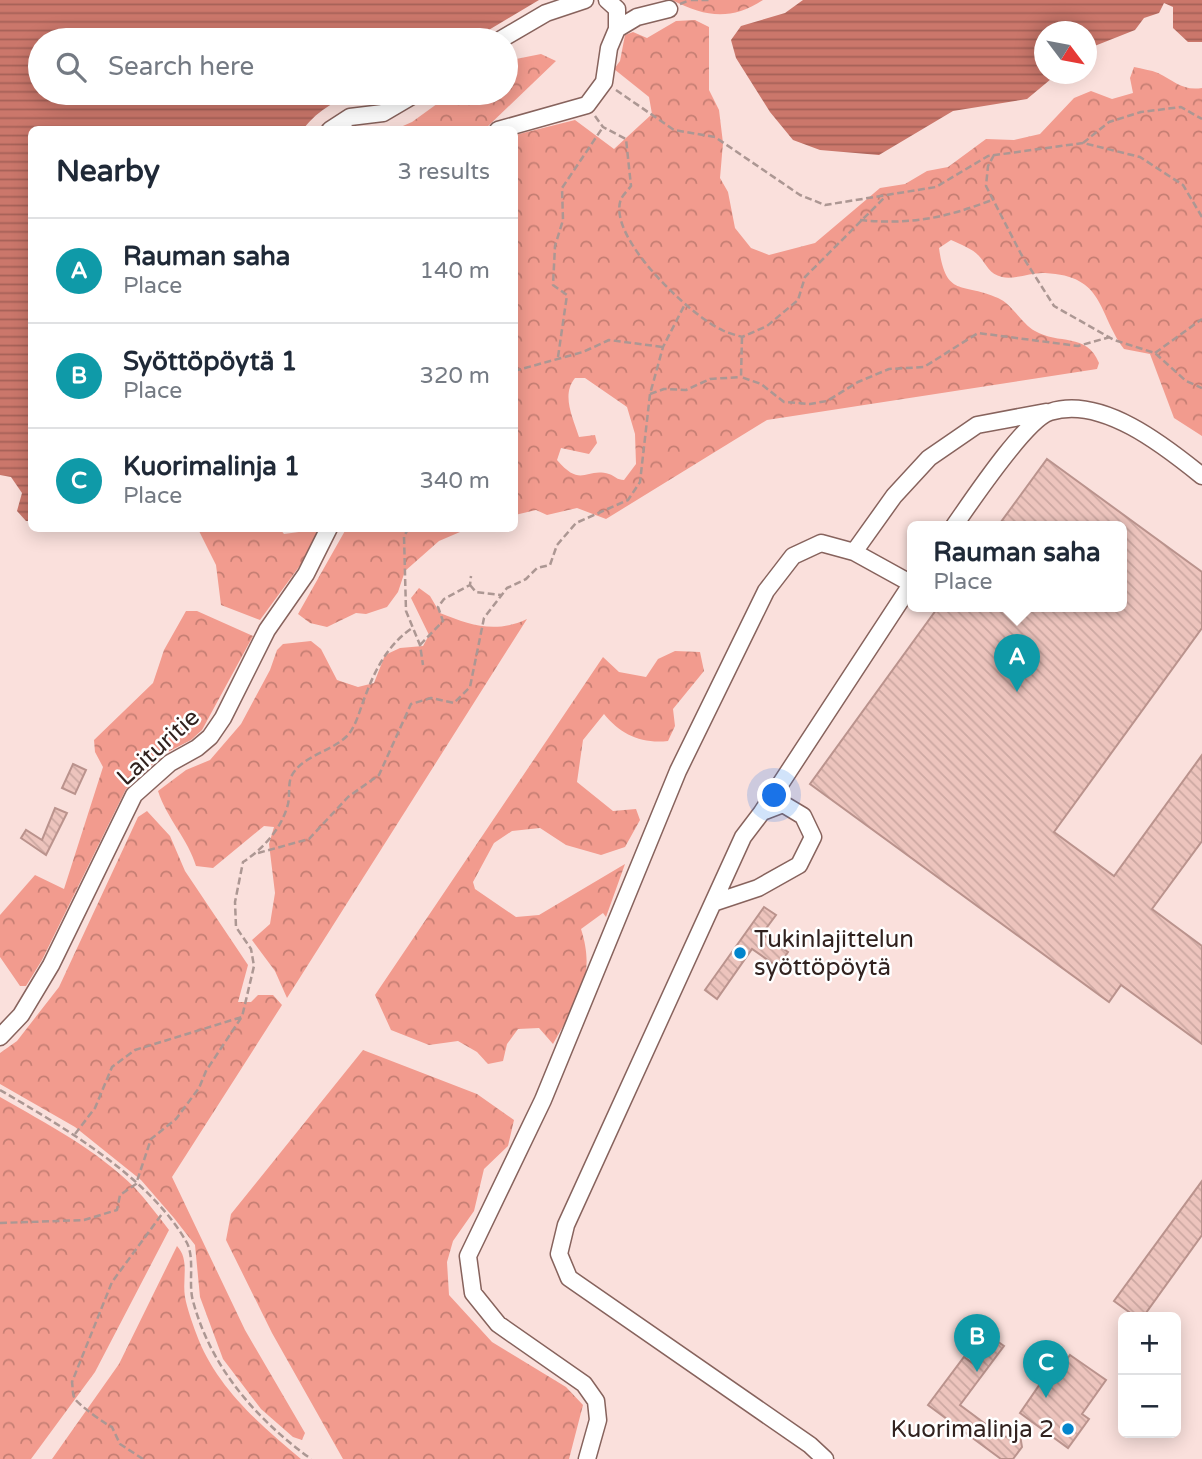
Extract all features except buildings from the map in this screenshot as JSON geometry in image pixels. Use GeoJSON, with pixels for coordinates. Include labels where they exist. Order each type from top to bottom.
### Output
{"type":"FeatureCollection","features":[{"type":"Feature","properties":{"kind":"street"},"geometry":{"type":"LineString","coordinates":[[518,29],[546,13],[585,0]]}},
{"type":"Feature","properties":{"kind":"street"},"geometry":{"type":"LineString","coordinates":[[512,126],[587,105],[604,82],[609,48],[617,29],[617,9],[607,0]]}},
{"type":"Feature","properties":{"kind":"street"},"geometry":{"type":"LineString","coordinates":[[617,29],[637,17],[669,9]]}},
{"type":"Feature","properties":{"kind":"street"},"geometry":{"type":"LineString","coordinates":[[336,126],[350,117],[383,113],[397,105]]}},
{"type":"Feature","properties":{"kind":"street"},"geometry":{"type":"LineString","coordinates":[[854,552],[894,496],[929,458],[977,425],[1080,408],[1126,424],[1163,445],[1202,476]]}},
{"type":"Feature","properties":{"kind":"street"},"geometry":{"type":"LineString","coordinates":[[958,521],[1010,447],[1048,412]]}},
{"type":"Feature","properties":{"kind":"street","name":"Laituritie"},"geometry":{"type":"LineString","coordinates":[[0,1037],[22,1015],[51,965],[134,795],[170,763],[197,748],[210,737],[223,718],[267,631],[306,574],[327,532]]}},
{"type":"Feature","properties":{"kind":"street"},"geometry":{"type":"LineString","coordinates":[[587,1459],[598,1420],[596,1401],[584,1384],[498,1324],[473,1293],[468,1256],[543,1100],[678,771],[766,591],[793,556],[821,543],[854,552],[907,581]]}},
{"type":"Feature","properties":{"kind":"street"},"geometry":{"type":"LineString","coordinates":[[825,1459],[810,1445],[569,1278],[559,1254],[566,1225],[743,837],[907,592]]}},
{"type":"Feature","properties":{"kind":"street"},"geometry":{"type":"LineString","coordinates":[[713,903],[758,888],[799,865],[813,836],[803,816],[783,804],[762,812]]}},
{"type":"Feature","properties":{"kind":"path"},"geometry":{"type":"LineString","coordinates":[[691,0],[709,0]]}},
{"type":"Feature","properties":{"kind":"path"},"geometry":{"type":"LineString","coordinates":[[604,82],[674,130],[715,137],[800,195],[825,205],[936,187],[994,155],[1083,142],[1140,157],[1183,185],[1202,217]]}},
{"type":"Feature","properties":{"kind":"path"},"geometry":{"type":"LineString","coordinates":[[587,105],[603,127],[626,139],[631,186],[621,200],[620,219],[640,258],[685,304],[721,330],[742,337],[767,326],[798,300],[805,277],[885,197]]}},
{"type":"Feature","properties":{"kind":"path"},"geometry":{"type":"LineString","coordinates":[[1083,142],[1109,122],[1141,112],[1181,107],[1202,119]]}},
{"type":"Feature","properties":{"kind":"path"},"geometry":{"type":"LineString","coordinates":[[558,357],[567,295],[553,285],[555,246],[563,220],[562,188],[603,127]]}},
{"type":"Feature","properties":{"kind":"path"},"geometry":{"type":"LineString","coordinates":[[994,155],[988,166],[986,186],[1021,254],[1054,306],[1110,337],[1155,353],[1186,381],[1202,388]]}},
{"type":"Feature","properties":{"kind":"path"},"geometry":{"type":"LineString","coordinates":[[860,220],[889,223],[947,217],[992,200]]}},
{"type":"Feature","properties":{"kind":"path"},"geometry":{"type":"LineString","coordinates":[[0,1223],[84,1220],[117,1210],[120,1195],[136,1184],[151,1139],[176,1119],[199,1088],[206,1071],[242,1017],[254,965],[251,949],[236,927],[235,902],[243,862],[258,853],[309,839],[348,797],[379,775],[411,704],[431,698],[454,703],[470,687],[484,618],[502,594],[526,579],[537,568],[550,565],[557,545],[576,523],[628,500],[640,482],[650,394],[663,347],[685,304]]}},
{"type":"Feature","properties":{"kind":"path"},"geometry":{"type":"LineString","coordinates":[[1155,353],[1202,319]]}},
{"type":"Feature","properties":{"kind":"path"},"geometry":{"type":"LineString","coordinates":[[650,394],[664,389],[687,390],[710,379],[741,377],[761,384],[784,402],[810,404],[827,401],[858,382],[889,369],[924,367],[978,333],[1078,346],[1110,337]]}},
{"type":"Feature","properties":{"kind":"path"},"geometry":{"type":"LineString","coordinates":[[741,377],[742,337]]}},
{"type":"Feature","properties":{"kind":"path"},"geometry":{"type":"LineString","coordinates":[[518,370],[583,352],[609,341],[663,347]]}},
{"type":"Feature","properties":{"kind":"path"},"geometry":{"type":"LineString","coordinates":[[406,532],[404,536],[406,611],[420,645],[423,665]]}},
{"type":"Feature","properties":{"kind":"path"},"geometry":{"type":"LineString","coordinates":[[470,585],[471,576]]}},
{"type":"Feature","properties":{"kind":"path"},"geometry":{"type":"LineString","coordinates":[[470,585],[477,592],[502,594]]}},
{"type":"Feature","properties":{"kind":"path"},"geometry":{"type":"LineString","coordinates":[[420,645],[443,621],[438,607],[444,599],[470,585]]}},
{"type":"Feature","properties":{"kind":"path"},"geometry":{"type":"LineString","coordinates":[[258,853],[275,831],[288,804],[290,778],[303,762],[322,755],[348,735],[374,671],[396,639],[412,628]]}},
{"type":"Feature","properties":{"kind":"path"},"geometry":{"type":"LineString","coordinates":[[75,1134],[96,1108],[113,1067],[135,1050],[242,1017]]}},
{"type":"Feature","properties":{"kind":"path"},"geometry":{"type":"LineString","coordinates":[[0,1090],[75,1134],[136,1184],[163,1213],[188,1245],[192,1297],[203,1332],[221,1367],[251,1408],[311,1459]]}},
{"type":"Feature","properties":{"kind":"path"},"geometry":{"type":"LineString","coordinates":[[144,1459],[120,1444],[112,1427],[102,1424],[91,1410],[78,1403],[73,1396],[72,1382],[112,1282],[163,1213]]}},
{"type":"Feature","properties":{"kind":"green space"},"geometry":{"type":"Polygon","coordinates":[[[672,0],[763,0],[740,11],[718,14],[696,10],[672,0]]]}},
{"type":"Feature","properties":{"kind":"green space"},"geometry":{"type":"Polygon","coordinates":[[[695,20],[709,27],[709,90],[719,110],[723,143],[720,178],[728,192],[735,228],[751,248],[769,255],[815,243],[880,188],[905,184],[927,171],[948,167],[986,139],[1014,140],[1040,134],[1074,98],[1091,91],[1112,99],[1133,93],[1130,78],[1134,67],[1158,73],[1184,87],[1202,88],[1202,436],[1174,418],[1150,354],[1124,349],[1097,298],[1079,281],[1045,273],[1012,278],[998,276],[973,251],[951,240],[939,248],[946,275],[952,282],[998,298],[1035,331],[1087,347],[1099,363],[1097,369],[767,420],[606,519],[577,508],[547,515],[536,510],[518,514],[518,134],[575,120],[614,149],[652,114],[649,97],[614,69],[620,61],[625,35],[633,32],[647,38],[676,21],[695,20]],[[575,378],[569,392],[569,407],[579,437],[595,435],[597,443],[589,454],[561,448],[557,460],[565,469],[578,475],[601,473],[624,480],[636,464],[635,434],[627,407],[585,378],[575,378]]]}},
{"type":"Feature","properties":{"kind":"green space"},"geometry":{"type":"Polygon","coordinates":[[[541,54],[556,61],[518,97],[518,59],[541,54]]]}},
{"type":"Feature","properties":{"kind":"green space"},"geometry":{"type":"Polygon","coordinates":[[[435,105],[510,105],[488,126],[403,126],[435,105]]]}},
{"type":"Feature","properties":{"kind":"green space"},"geometry":{"type":"Polygon","coordinates":[[[200,532],[320,532],[315,545],[260,620],[221,605],[216,565],[200,532]]]}},
{"type":"Feature","properties":{"kind":"green space"},"geometry":{"type":"Polygon","coordinates":[[[344,532],[460,532],[439,541],[405,571],[398,592],[387,607],[366,614],[356,613],[327,627],[310,623],[298,614],[344,532]]]}},
{"type":"Feature","properties":{"kind":"green space"},"geometry":{"type":"Polygon","coordinates":[[[419,588],[430,596],[440,613],[462,621],[493,627],[515,624],[527,619],[287,998],[275,971],[252,940],[270,924],[275,893],[269,844],[274,827],[264,826],[213,868],[196,866],[158,791],[186,770],[210,760],[241,724],[270,670],[277,650],[283,644],[311,641],[321,649],[337,680],[358,687],[374,683],[385,655],[400,648],[423,646],[429,635],[411,598],[419,588]]]}},
{"type":"Feature","properties":{"kind":"green space"},"geometry":{"type":"Polygon","coordinates":[[[186,611],[197,611],[253,636],[202,730],[191,740],[164,754],[126,789],[42,960],[26,986],[20,986],[0,957],[0,915],[35,875],[64,889],[103,767],[95,752],[94,740],[153,683],[164,650],[186,611]]]}},
{"type":"Feature","properties":{"kind":"green space"},"geometry":{"type":"Polygon","coordinates":[[[675,651],[700,652],[704,671],[673,709],[675,726],[668,741],[649,741],[632,736],[617,727],[604,714],[583,740],[577,782],[613,811],[636,809],[640,820],[625,847],[601,855],[566,845],[540,828],[512,831],[494,843],[473,882],[475,889],[516,917],[539,915],[625,864],[606,917],[603,913],[581,929],[587,962],[582,990],[553,1044],[539,1028],[518,1029],[507,1044],[503,1061],[488,1064],[477,1052],[458,1041],[429,1045],[391,1030],[375,995],[603,657],[619,672],[646,677],[658,659],[675,651]]]}},
{"type":"Feature","properties":{"kind":"green space"},"geometry":{"type":"Polygon","coordinates":[[[147,811],[170,836],[185,871],[248,965],[238,1002],[251,1002],[258,995],[273,995],[282,1005],[172,1177],[245,1330],[305,1433],[302,1440],[293,1437],[261,1409],[223,1359],[200,1297],[195,1245],[174,1218],[141,1180],[75,1127],[0,1084],[0,1053],[17,1041],[59,987],[138,817],[147,811]]]}},
{"type":"Feature","properties":{"kind":"green space"},"geometry":{"type":"Polygon","coordinates":[[[363,1050],[477,1094],[514,1120],[508,1146],[484,1169],[474,1211],[453,1241],[447,1262],[449,1295],[492,1342],[566,1387],[583,1405],[569,1459],[343,1459],[272,1333],[226,1240],[231,1214],[363,1050]]]}},
{"type":"Feature","properties":{"kind":"green space"},"geometry":{"type":"Polygon","coordinates":[[[0,1097],[104,1161],[135,1188],[169,1230],[95,1372],[31,1459],[0,1459],[0,1097]]]}},
{"type":"Feature","properties":{"kind":"green space"},"geometry":{"type":"Polygon","coordinates":[[[177,1246],[183,1257],[184,1290],[188,1310],[204,1352],[226,1387],[240,1403],[301,1459],[52,1459],[119,1364],[177,1246]]]}},
{"type":"Feature","properties":{"kind":"shaded area"},"geometry":{"type":"Polygon","coordinates":[[[0,0],[539,0],[492,28],[28,28],[28,105],[330,105],[306,126],[28,126],[28,521],[17,511],[22,493],[11,477],[0,475],[0,0]]]}},
{"type":"Feature","properties":{"kind":"shaded area"},"geometry":{"type":"Polygon","coordinates":[[[803,0],[1202,0],[1202,42],[1188,42],[1173,28],[1173,7],[1164,3],[1159,13],[1144,18],[1135,30],[1097,45],[1097,21],[1034,21],[1034,84],[1045,84],[1027,99],[953,111],[879,155],[820,150],[793,140],[770,112],[736,58],[731,40],[741,26],[785,13],[803,0]]]}},
{"type":"Feature","properties":{"kind":"place","name":"Rauman saha"},"geometry":{"type":"Point","coordinates":[1017,692]}},
{"type":"Feature","properties":{"kind":"place","name":"Tukinlajittelun syöttöpöytä"},"geometry":{"type":"Point","coordinates":[740,953]}},
{"type":"Feature","properties":{"kind":"place","name":"Syöttöpöytä 1"},"geometry":{"type":"Point","coordinates":[977,1372]}},
{"type":"Feature","properties":{"kind":"place","name":"Kuorimalinja 1"},"geometry":{"type":"Point","coordinates":[1046,1398]}},
{"type":"Feature","properties":{"kind":"place","name":"Kuorimalinja 2"},"geometry":{"type":"Point","coordinates":[1068,1429]}}]}
